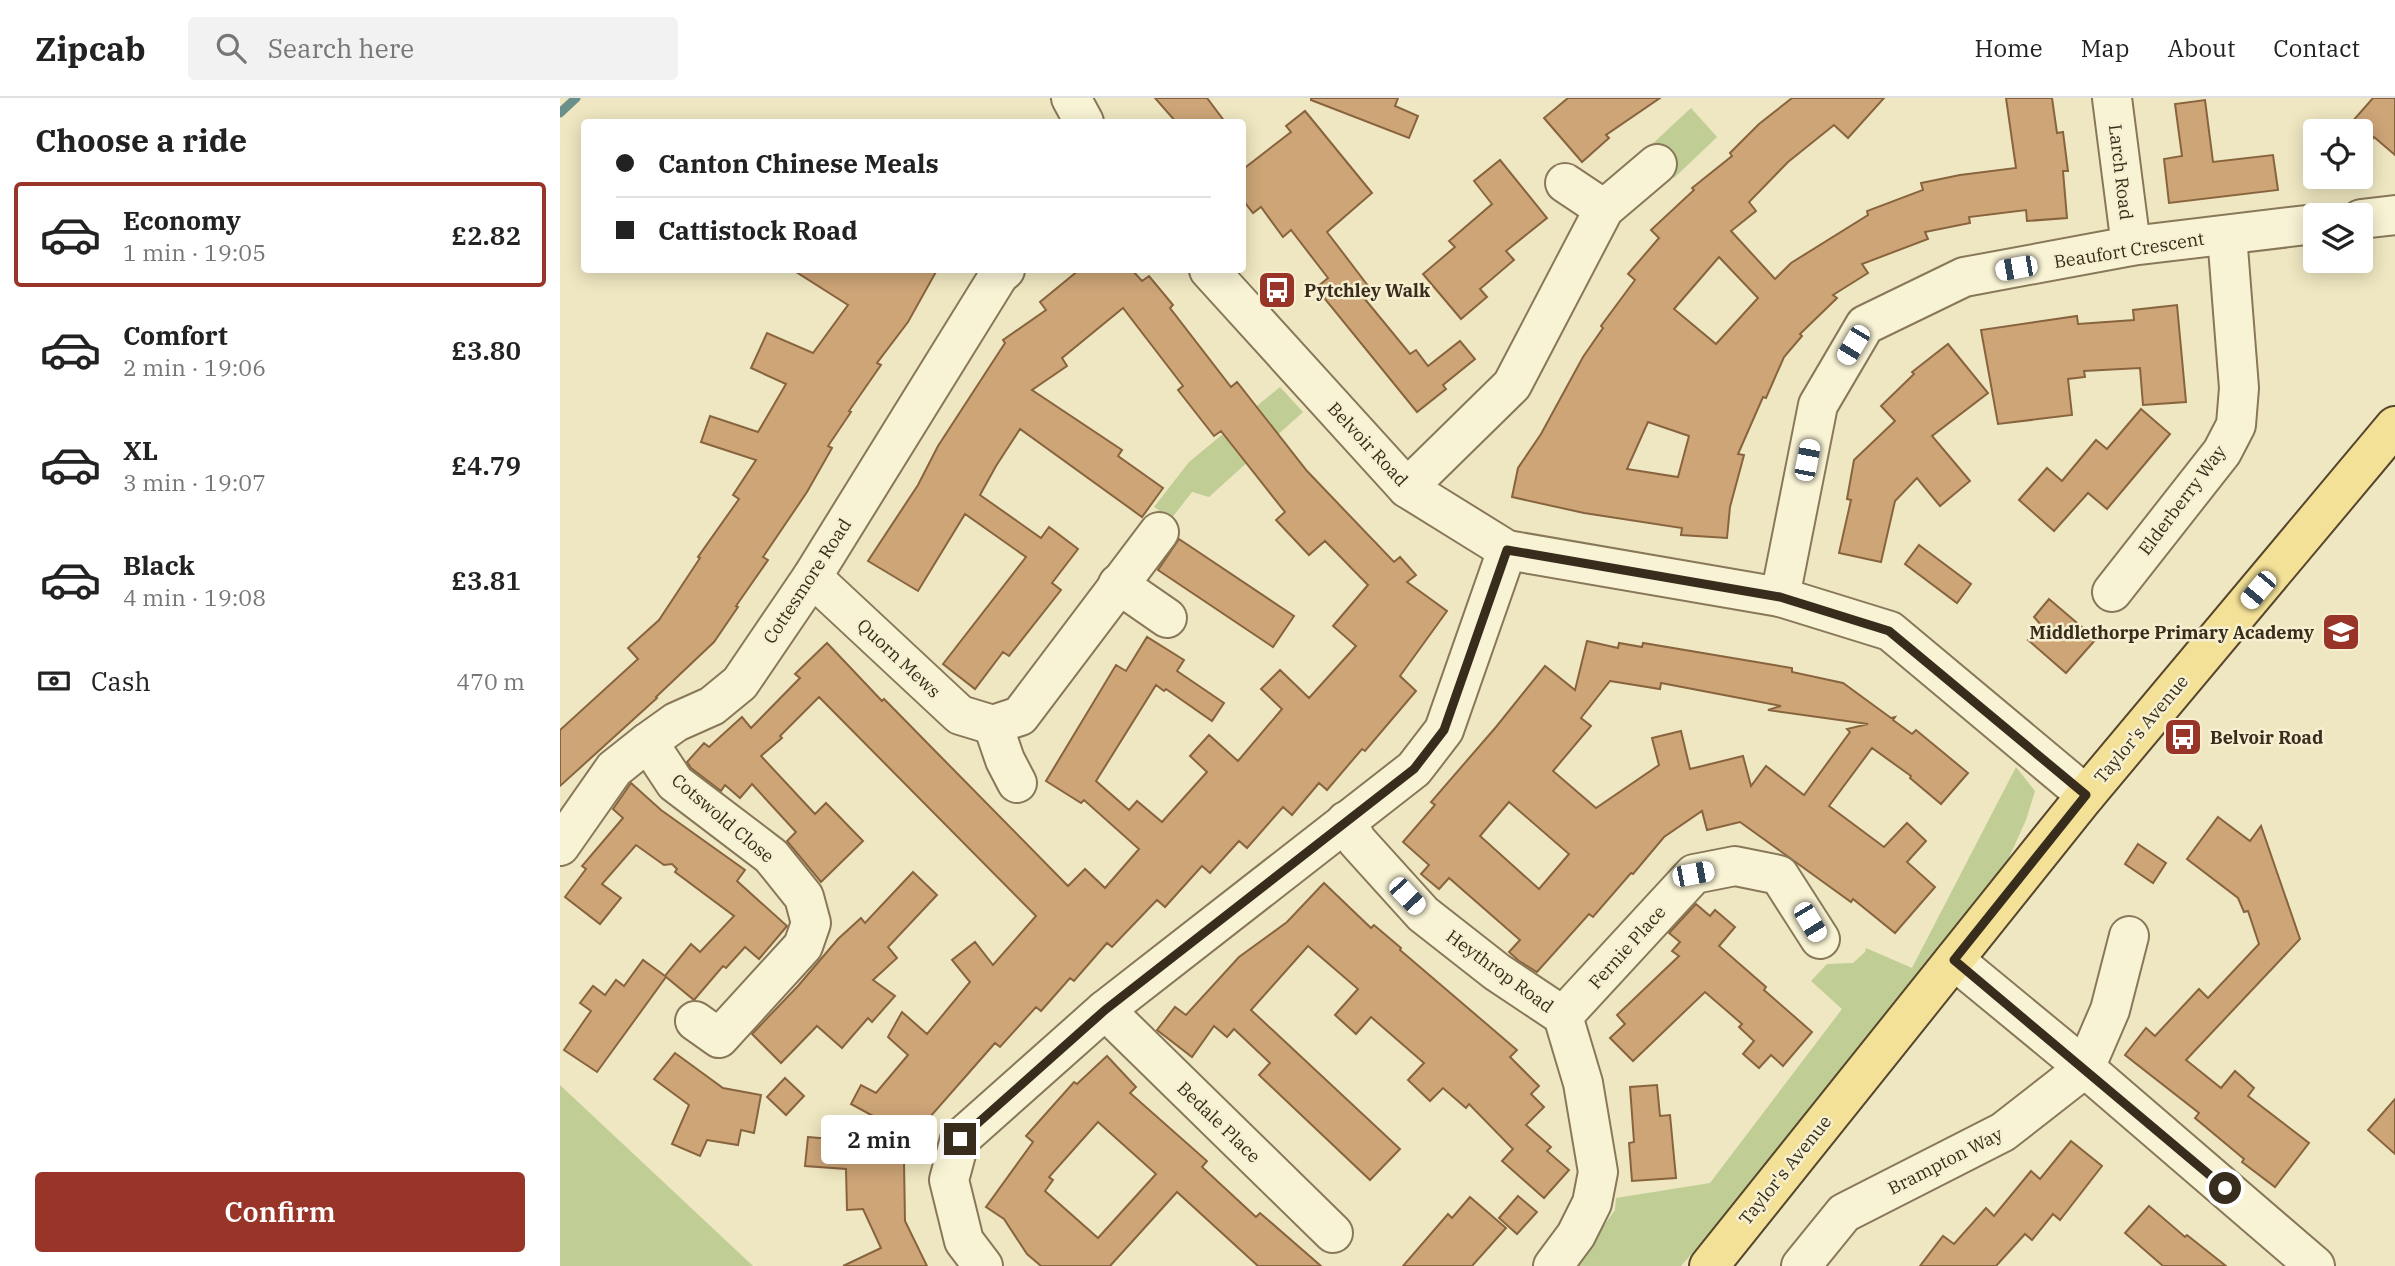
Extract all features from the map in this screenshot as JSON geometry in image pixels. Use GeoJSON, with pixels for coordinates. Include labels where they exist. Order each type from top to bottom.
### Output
{"type":"FeatureCollection","features":[{"type":"Feature","properties":{"kind":"main road","name":"Taylor's Avenue"},"geometry":{"type":"LineString","coordinates":[[1709,1266],[2086,795],[2395,426]]}},
{"type":"Feature","properties":{"kind":"street"},"geometry":{"type":"LineString","coordinates":[[1071,98],[1082,119]]}},
{"type":"Feature","properties":{"kind":"street","name":"Larch Road"},"geometry":{"type":"LineString","coordinates":[[2112,98],[2131,246]]}},
{"type":"Feature","properties":{"kind":"street"},"geometry":{"type":"LineString","coordinates":[[1407,488],[1513,384],[1604,209],[1657,164]]}},
{"type":"Feature","properties":{"kind":"street"},"geometry":{"type":"LineString","coordinates":[[1565,183],[1604,209]]}},
{"type":"Feature","properties":{"kind":"street"},"geometry":{"type":"LineString","coordinates":[[2373,218],[2395,215]]}},
{"type":"Feature","properties":{"kind":"street","name":"Beaufort Crescent"},"geometry":{"type":"LineString","coordinates":[[1780,597],[1818,405],[1865,325],[1964,277],[2131,246],[2303,226]]}},
{"type":"Feature","properties":{"kind":"street","name":"Elderberry Way"},"geometry":{"type":"LineString","coordinates":[[2112,592],[2222,452],[2236,425],[2239,388],[2227,235]]}},
{"type":"Feature","properties":{"kind":"street","name":"Cottesmore Road"},"geometry":{"type":"LineString","coordinates":[[560,846],[614,769],[676,722],[712,706],[740,683],[812,577],[1001,273]]}},
{"type":"Feature","properties":{"kind":"street","name":"Belvoir Road"},"geometry":{"type":"LineString","coordinates":[[1212,273],[1407,488],[1507,550],[1780,597],[1889,631],[2086,795]]}},
{"type":"Feature","properties":{"kind":"street"},"geometry":{"type":"LineString","coordinates":[[1017,783],[1005,760],[993,725],[1020,716],[1159,532]]}},
{"type":"Feature","properties":{"kind":"street"},"geometry":{"type":"LineString","coordinates":[[983,1266],[964,1241],[949,1180],[960,1139],[1105,1010],[1414,769],[1444,730],[1507,550]]}},
{"type":"Feature","properties":{"kind":"street","name":"Quorn Mews"},"geometry":{"type":"LineString","coordinates":[[812,577],[960,715],[993,725]]}},
{"type":"Feature","properties":{"kind":"street"},"geometry":{"type":"LineString","coordinates":[[1118,584],[1167,618]]}},
{"type":"Feature","properties":{"kind":"street","name":"Cotswold Close"},"geometry":{"type":"LineString","coordinates":[[648,742],[675,783],[771,856],[804,897],[811,923],[803,946],[719,1038],[695,1021]]}},
{"type":"Feature","properties":{"kind":"street","name":"Heythrop Road"},"geometry":{"type":"LineString","coordinates":[[1346,821],[1357,841],[1423,914],[1497,972],[1563,1016],[1583,1083],[1598,1172],[1592,1203],[1576,1236],[1553,1266]]}},
{"type":"Feature","properties":{"kind":"street","name":"Fernie Place"},"geometry":{"type":"LineString","coordinates":[[1563,1016],[1693,874],[1735,866],[1779,875],[1820,939]]}},
{"type":"Feature","properties":{"kind":"street","name":"Brampton Way"},"geometry":{"type":"LineString","coordinates":[[1801,1266],[1844,1213],[2003,1132],[2085,1068],[2109,1010],[2129,936]]}},
{"type":"Feature","properties":{"kind":"street"},"geometry":{"type":"LineString","coordinates":[[1954,960],[2085,1068],[2308,1264]]}},
{"type":"Feature","properties":{"kind":"street","name":"Bedale Place"},"geometry":{"type":"LineString","coordinates":[[1105,1010],[1333,1233]]}},
{"type":"Feature","properties":{"kind":"green space"},"geometry":{"type":"Polygon","coordinates":[[[1691,108],[1717,137],[1674,178],[1647,149],[1691,108]]]}},
{"type":"Feature","properties":{"kind":"green space"},"geometry":{"type":"Polygon","coordinates":[[[1280,387],[1303,412],[1209,497],[1192,492],[1171,519],[1154,507],[1189,462],[1280,387]]]}},
{"type":"Feature","properties":{"kind":"green space"},"geometry":{"type":"Polygon","coordinates":[[[2016,767],[2035,791],[2026,820],[1996,886],[1912,1001],[1681,1266],[1575,1266],[1615,1210],[1616,1198],[1710,1183],[1842,1009],[1811,981],[1827,964],[1853,963],[1866,948],[1912,968],[2016,767]]]}},
{"type":"Feature","properties":{"kind":"green space"},"geometry":{"type":"Polygon","coordinates":[[[560,1085],[753,1266],[560,1266],[560,1085]]]}},
{"type":"Feature","properties":{"kind":"building"},"geometry":{"type":"Polygon","coordinates":[[[1155,98],[1207,98],[1223,119],[1173,119],[1155,98]]]}},
{"type":"Feature","properties":{"kind":"building"},"geometry":{"type":"Polygon","coordinates":[[[1311,98],[1398,98],[1395,106],[1418,116],[1409,138],[1311,98]]]}},
{"type":"Feature","properties":{"kind":"building"},"geometry":{"type":"Polygon","coordinates":[[[1568,98],[1660,98],[1606,135],[1609,138],[1582,162],[1544,118],[1568,98]]]}},
{"type":"Feature","properties":{"kind":"building"},"geometry":{"type":"Polygon","coordinates":[[[1792,98],[1884,98],[1848,138],[1834,125],[1788,162],[1749,202],[1756,211],[1731,231],[1775,279],[1791,263],[1868,215],[1867,211],[1923,190],[1921,183],[2016,168],[2006,98],[2052,98],[2057,133],[2063,132],[2068,171],[2063,171],[2067,218],[2027,221],[2026,210],[1969,217],[1970,223],[1925,232],[1928,239],[1862,264],[1868,273],[1833,295],[1837,298],[1800,334],[1802,336],[1784,357],[1766,398],[1763,397],[1738,454],[1744,455],[1730,507],[1727,538],[1681,535],[1682,528],[1584,513],[1512,497],[1518,468],[1603,328],[1601,326],[1635,280],[1628,274],[1659,238],[1651,230],[1694,190],[1692,188],[1732,156],[1730,153],[1759,124],[1792,98]],[[1719,257],[1674,309],[1716,344],[1758,298],[1719,257]],[[1648,422],[1627,469],[1678,477],[1689,436],[1648,422]]]}},
{"type":"Feature","properties":{"kind":"building"},"geometry":{"type":"Polygon","coordinates":[[[2373,98],[2395,98],[2395,155],[2373,138],[2373,119],[2355,119],[2373,98]]]}},
{"type":"Feature","properties":{"kind":"building"},"geometry":{"type":"Polygon","coordinates":[[[2205,100],[2213,162],[2273,155],[2278,190],[2169,203],[2164,159],[2182,156],[2175,104],[2205,100]]]}},
{"type":"Feature","properties":{"kind":"building"},"geometry":{"type":"Polygon","coordinates":[[[1305,111],[1372,193],[1327,232],[1372,291],[1364,298],[1410,354],[1416,350],[1428,366],[1460,341],[1475,359],[1443,385],[1446,389],[1417,412],[1316,288],[1328,278],[1291,230],[1283,237],[1261,207],[1253,213],[1246,204],[1246,167],[1291,132],[1286,126],[1305,111]]]}},
{"type":"Feature","properties":{"kind":"building"},"geometry":{"type":"Polygon","coordinates":[[[1500,160],[1547,218],[1506,251],[1514,260],[1480,289],[1487,297],[1461,319],[1423,274],[1455,247],[1449,241],[1492,204],[1474,181],[1500,160]]]}},
{"type":"Feature","properties":{"kind":"building"},"geometry":{"type":"Polygon","coordinates":[[[798,273],[935,273],[908,322],[877,363],[881,365],[828,446],[832,448],[807,492],[763,557],[768,560],[714,642],[560,786],[560,730],[638,659],[628,648],[659,620],[700,558],[698,557],[739,499],[733,495],[756,460],[701,442],[710,416],[758,432],[786,384],[751,368],[767,333],[813,353],[848,305],[798,273]]]}},
{"type":"Feature","properties":{"kind":"building"},"geometry":{"type":"Polygon","coordinates":[[[1075,273],[1135,273],[1142,281],[1149,276],[1173,305],[1170,308],[1231,387],[1237,382],[1307,471],[1394,562],[1400,557],[1416,575],[1407,582],[1447,611],[1400,676],[1416,691],[1365,751],[1362,749],[1327,790],[1319,783],[1292,815],[1283,807],[1247,848],[1239,841],[1210,873],[1202,866],[1165,907],[1157,900],[1112,947],[1107,943],[1074,981],[1070,978],[1041,1011],[1036,1007],[1000,1047],[995,1043],[929,1118],[917,1140],[851,1104],[861,1085],[876,1093],[908,1055],[888,1037],[902,1012],[927,1034],[970,982],[952,960],[975,942],[993,965],[1036,916],[819,697],[780,736],[782,738],[761,756],[815,814],[826,803],[863,841],[821,882],[787,841],[796,832],[752,784],[740,798],[725,785],[721,791],[687,762],[704,743],[709,747],[742,717],[751,728],[800,678],[795,674],[827,643],[1068,886],[1085,869],[1105,888],[1139,849],[1084,800],[1081,803],[1046,781],[1116,665],[1126,671],[1147,637],[1184,660],[1177,671],[1224,703],[1212,721],[1156,685],[1096,781],[1129,810],[1137,801],[1162,822],[1207,772],[1190,756],[1209,735],[1238,761],[1282,709],[1261,689],[1280,670],[1309,698],[1356,646],[1333,626],[1368,585],[1325,541],[1309,555],[1276,520],[1285,512],[1221,431],[1214,436],[1178,390],[1183,386],[1123,308],[1062,358],[1067,366],[1032,390],[1122,450],[1118,456],[1163,488],[1142,517],[1020,429],[980,495],[1041,538],[1049,527],[1078,549],[1052,583],[1061,590],[1009,656],[1003,652],[975,689],[943,664],[1026,557],[965,514],[918,591],[868,561],[1005,343],[1003,340],[1046,310],[1040,302],[1075,273]]]}},
{"type":"Feature","properties":{"kind":"building"},"geometry":{"type":"Polygon","coordinates":[[[2177,305],[2186,402],[2143,405],[2140,368],[2084,371],[2085,377],[2068,379],[2072,415],[1998,424],[1981,330],[2077,316],[2078,324],[2134,320],[2133,310],[2177,305]]]}},
{"type":"Feature","properties":{"kind":"building"},"geometry":{"type":"Polygon","coordinates":[[[1948,344],[1988,393],[1932,436],[1970,481],[1940,506],[1917,478],[1895,501],[1881,562],[1839,553],[1851,500],[1847,499],[1854,460],[1895,421],[1881,406],[1914,374],[1912,372],[1948,344]]]}},
{"type":"Feature","properties":{"kind":"building"},"geometry":{"type":"Polygon","coordinates":[[[2141,409],[2170,434],[2107,509],[2088,493],[2054,531],[2019,500],[2047,468],[2062,481],[2096,440],[2107,449],[2141,409]]]}},
{"type":"Feature","properties":{"kind":"building"},"geometry":{"type":"Polygon","coordinates":[[[1179,539],[1294,616],[1273,647],[1158,570],[1179,539]]]}},
{"type":"Feature","properties":{"kind":"building"},"geometry":{"type":"Polygon","coordinates":[[[1919,545],[1971,584],[1957,603],[1905,564],[1919,545]]]}},
{"type":"Feature","properties":{"kind":"building"},"geometry":{"type":"Polygon","coordinates":[[[2049,599],[2096,639],[2066,673],[2028,640],[2042,626],[2034,617],[2049,599]]]}},
{"type":"Feature","properties":{"kind":"building"},"geometry":{"type":"Polygon","coordinates":[[[1587,641],[1618,648],[1619,643],[1642,647],[1643,643],[1792,668],[1792,672],[1843,683],[1891,718],[1895,717],[1893,720],[1912,734],[1916,730],[1968,773],[1941,804],[1910,778],[1911,776],[1872,748],[1829,806],[1884,847],[1907,823],[1926,841],[1907,862],[1935,887],[1895,933],[1853,899],[1851,902],[1740,822],[1707,830],[1702,811],[1664,837],[1593,917],[1589,914],[1537,972],[1509,952],[1520,940],[1449,878],[1439,889],[1421,874],[1429,865],[1403,842],[1435,805],[1431,802],[1545,666],[1575,690],[1587,641]],[[1610,681],[1581,718],[1591,726],[1553,771],[1596,808],[1659,765],[1652,738],[1681,731],[1690,769],[1743,756],[1751,786],[1766,766],[1804,795],[1850,732],[1847,729],[1868,724],[1768,710],[1781,706],[1661,683],[1660,689],[1610,681]],[[1509,802],[1480,836],[1539,889],[1569,854],[1509,802]]]}},
{"type":"Feature","properties":{"kind":"building"},"geometry":{"type":"Polygon","coordinates":[[[631,783],[661,810],[745,870],[737,881],[787,926],[759,959],[745,947],[726,968],[723,966],[694,1000],[666,977],[597,1072],[564,1050],[591,1011],[580,1003],[593,986],[605,995],[616,980],[624,986],[643,960],[665,976],[691,944],[700,952],[734,916],[675,872],[677,869],[672,864],[664,865],[636,845],[602,884],[621,898],[600,924],[565,897],[586,869],[582,866],[623,818],[613,809],[631,783]]]}},
{"type":"Feature","properties":{"kind":"building"},"geometry":{"type":"Polygon","coordinates":[[[2218,817],[2250,841],[2261,826],[2300,939],[2186,1060],[2221,1088],[2235,1071],[2254,1088],[2248,1096],[2309,1143],[2275,1187],[2242,1162],[2244,1159],[2195,1118],[2199,1113],[2125,1055],[2146,1028],[2155,1036],[2199,989],[2208,998],[2259,944],[2248,911],[2244,912],[2238,898],[2187,859],[2218,817]]]}},
{"type":"Feature","properties":{"kind":"building"},"geometry":{"type":"Polygon","coordinates":[[[2138,844],[2166,863],[2153,883],[2125,864],[2138,844]]]}},
{"type":"Feature","properties":{"kind":"building"},"geometry":{"type":"Polygon","coordinates":[[[913,872],[937,895],[888,947],[897,958],[873,980],[895,996],[872,1022],[868,1018],[842,1048],[817,1026],[781,1063],[752,1034],[838,939],[861,918],[865,923],[913,872]]]}},
{"type":"Feature","properties":{"kind":"building"},"geometry":{"type":"Polygon","coordinates":[[[1324,883],[1371,928],[1374,925],[1517,1050],[1510,1057],[1539,1086],[1531,1094],[1544,1107],[1526,1125],[1551,1147],[1547,1151],[1569,1170],[1544,1198],[1502,1161],[1513,1149],[1469,1104],[1466,1108],[1443,1088],[1430,1101],[1408,1080],[1424,1063],[1371,1017],[1356,1034],[1335,1015],[1358,989],[1308,946],[1251,1010],[1400,1149],[1370,1180],[1259,1075],[1270,1063],[1234,1029],[1227,1037],[1214,1026],[1192,1057],[1157,1030],[1175,1007],[1186,1015],[1239,957],[1287,922],[1324,883]]]}},
{"type":"Feature","properties":{"kind":"building"},"geometry":{"type":"Polygon","coordinates":[[[1696,904],[1710,916],[1715,910],[1735,927],[1719,946],[1812,1032],[1783,1066],[1771,1055],[1759,1068],[1743,1054],[1754,1041],[1739,1027],[1742,1024],[1705,992],[1633,1061],[1610,1038],[1625,1024],[1617,1015],[1679,956],[1672,951],[1680,942],[1669,933],[1696,904]]]}},
{"type":"Feature","properties":{"kind":"building"},"geometry":{"type":"Polygon","coordinates":[[[675,1053],[723,1088],[761,1095],[754,1133],[741,1130],[738,1145],[707,1140],[700,1156],[672,1144],[689,1105],[654,1079],[675,1053]]]}},
{"type":"Feature","properties":{"kind":"building"},"geometry":{"type":"Polygon","coordinates":[[[1107,1056],[1136,1087],[1130,1093],[1207,1161],[1202,1167],[1256,1217],[1260,1213],[1321,1266],[1258,1266],[1177,1192],[1110,1266],[1041,1266],[1027,1254],[1004,1219],[986,1207],[1033,1142],[1026,1136],[1074,1082],[1077,1084],[1107,1056]],[[1098,1122],[1049,1177],[1053,1180],[1045,1191],[1098,1238],[1156,1174],[1098,1122]]]}},
{"type":"Feature","properties":{"kind":"building"},"geometry":{"type":"Polygon","coordinates":[[[785,1078],[804,1096],[786,1115],[767,1097],[785,1078]]]}},
{"type":"Feature","properties":{"kind":"building"},"geometry":{"type":"Polygon","coordinates":[[[1657,1085],[1660,1116],[1670,1115],[1676,1178],[1632,1181],[1629,1143],[1634,1142],[1630,1087],[1657,1085]]]}},
{"type":"Feature","properties":{"kind":"building"},"geometry":{"type":"Polygon","coordinates":[[[2395,1099],[2395,1154],[2368,1130],[2395,1099]]]}},
{"type":"Feature","properties":{"kind":"building"},"geometry":{"type":"Polygon","coordinates":[[[808,1137],[913,1146],[904,1162],[905,1221],[927,1266],[843,1266],[881,1248],[863,1209],[847,1210],[846,1169],[805,1166],[808,1137]]]}},
{"type":"Feature","properties":{"kind":"building"},"geometry":{"type":"Polygon","coordinates":[[[2071,1141],[2102,1166],[2060,1220],[2053,1214],[2032,1240],[2025,1234],[1996,1266],[1920,1266],[1943,1236],[1954,1244],[1986,1208],[1994,1216],[2031,1171],[2040,1179],[2071,1141]]]}},
{"type":"Feature","properties":{"kind":"building"},"geometry":{"type":"Polygon","coordinates":[[[1518,1196],[1537,1212],[1517,1234],[1499,1218],[1518,1196]]]}},
{"type":"Feature","properties":{"kind":"building"},"geometry":{"type":"Polygon","coordinates":[[[1470,1197],[1506,1228],[1472,1266],[1403,1266],[1448,1214],[1452,1218],[1470,1197]]]}},
{"type":"Feature","properties":{"kind":"building"},"geometry":{"type":"Polygon","coordinates":[[[2149,1206],[2185,1237],[2187,1235],[2226,1266],[2163,1266],[2125,1233],[2149,1206]]]}},
{"type":"Feature","properties":{"kind":"waterway"},"geometry":{"type":"LineString","coordinates":[[560,113],[576,98]]}},
{"type":"Feature","properties":{"kind":"place","name":"Pytchley Walk"},"geometry":{"type":"Point","coordinates":[1277,290]}},
{"type":"Feature","properties":{"kind":"place","name":"Middlethorpe Primary Academy"},"geometry":{"type":"Point","coordinates":[2341,632]}},
{"type":"Feature","properties":{"kind":"place","name":"Belvoir Road"},"geometry":{"type":"Point","coordinates":[2183,737]}},
{"type":"Feature","properties":{"kind":"route"},"geometry":{"type":"LineString","coordinates":[[960,1139],[1105,1010],[1414,769],[1444,730],[1507,550],[1780,597],[1889,631],[2086,795],[1954,960],[2225,1188]]}}]}
